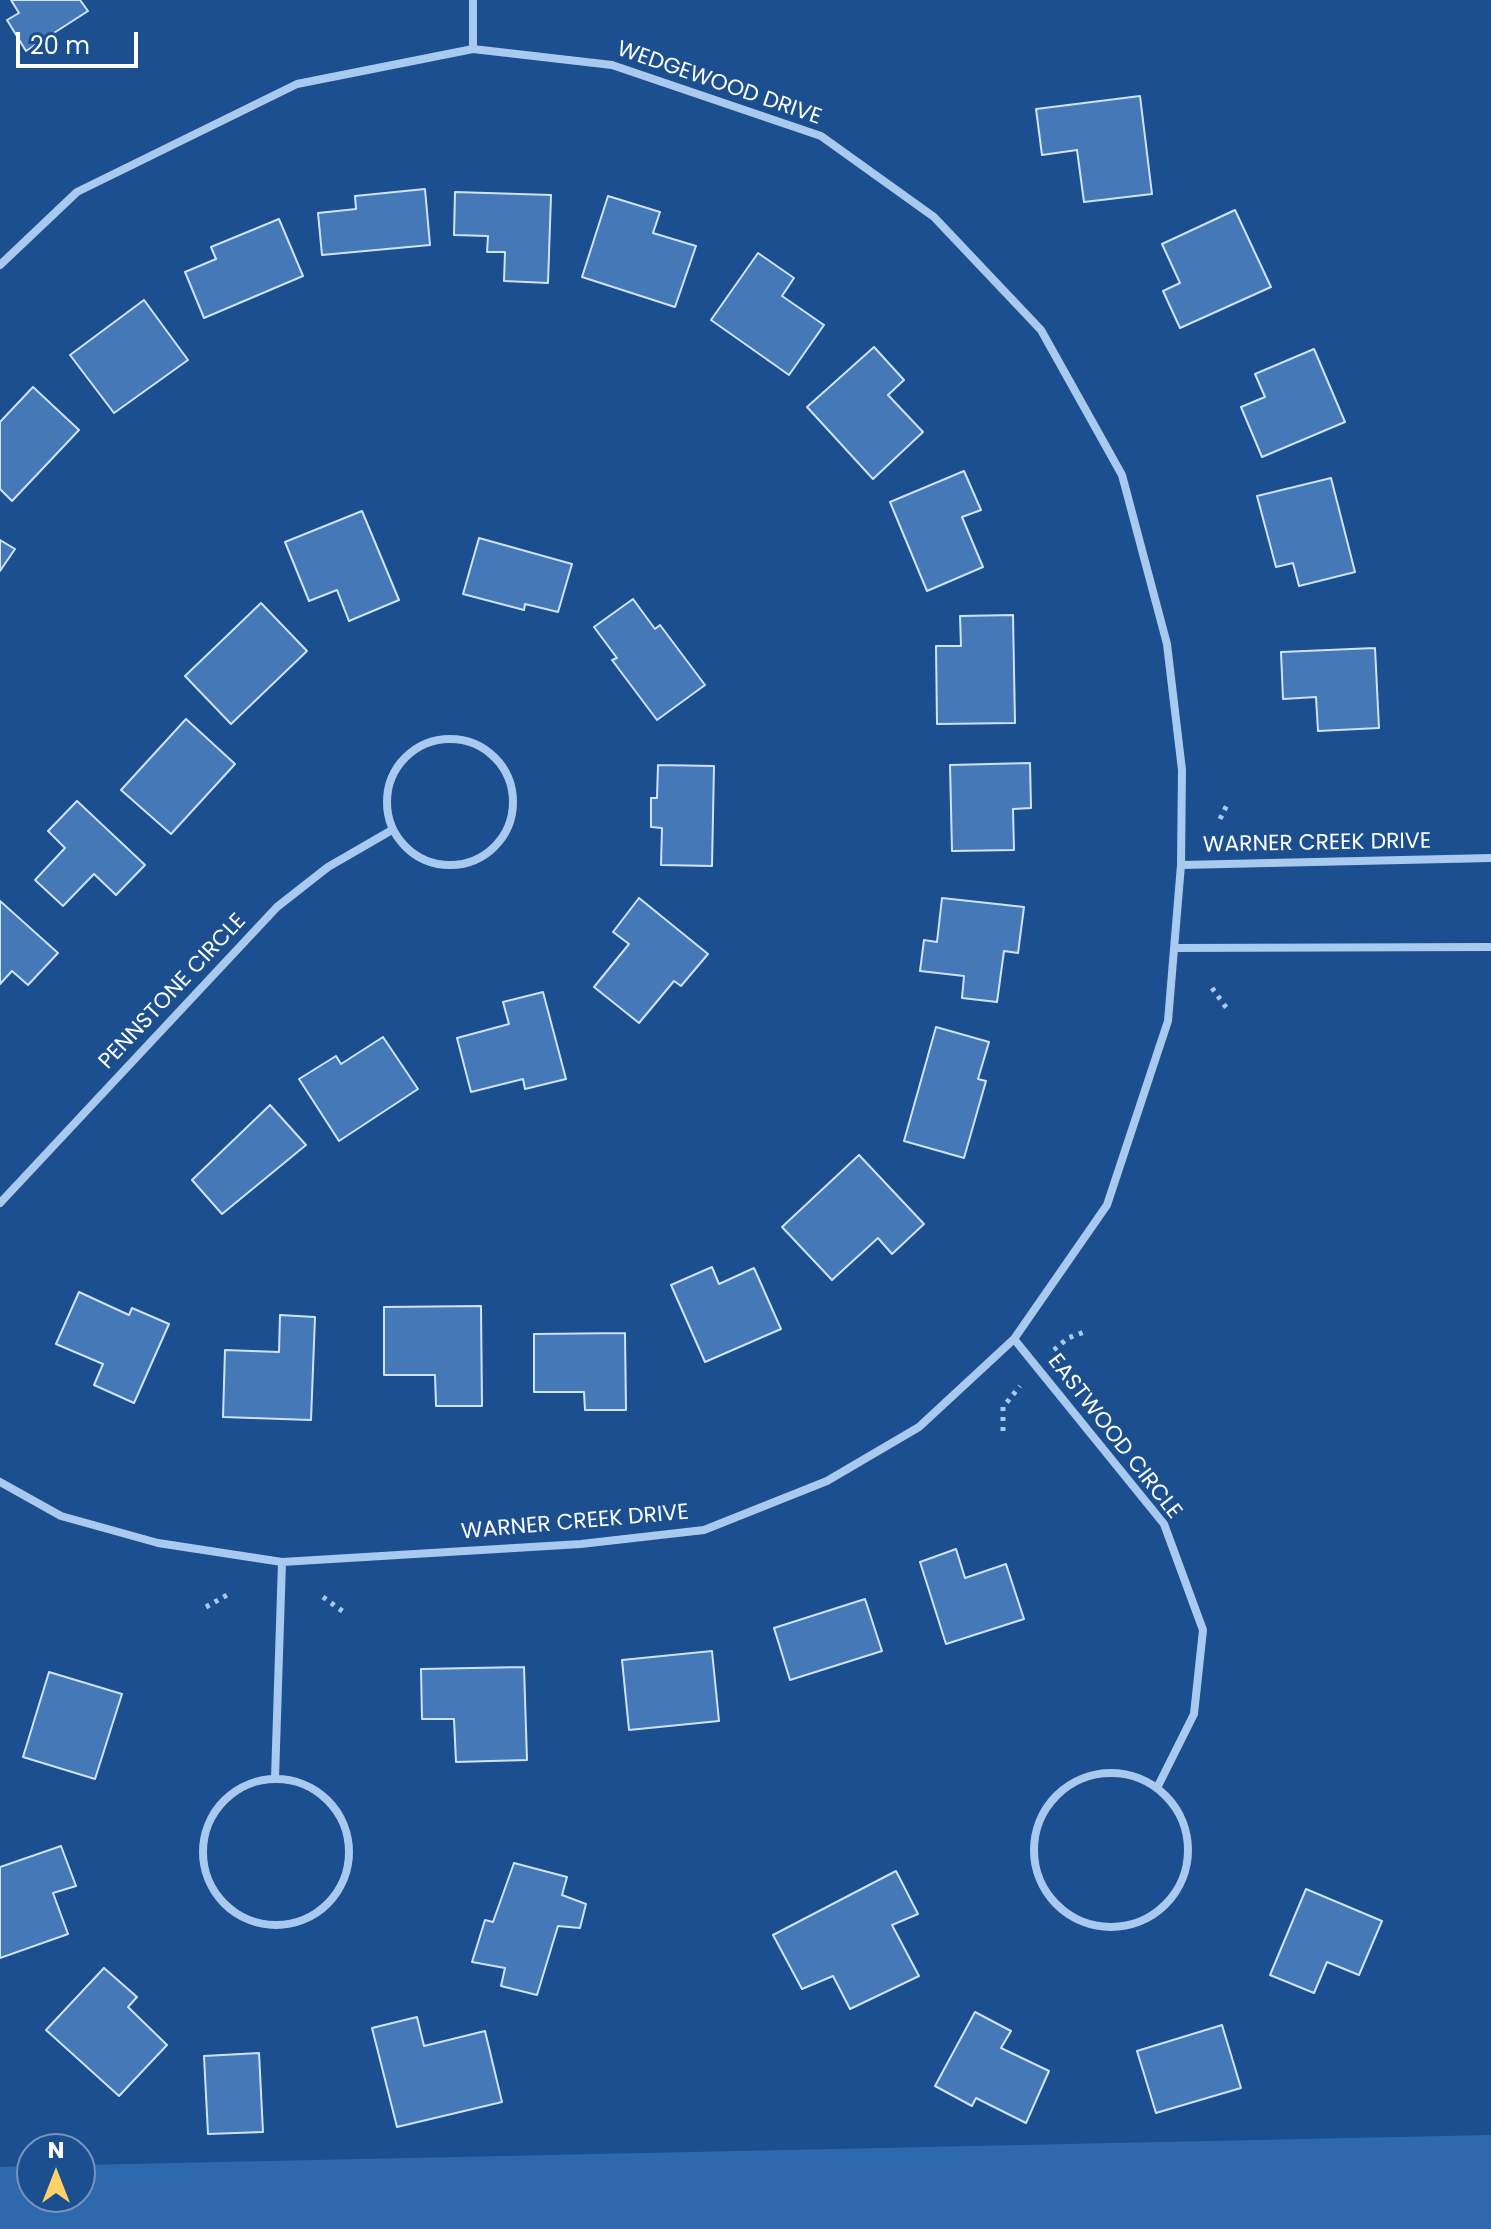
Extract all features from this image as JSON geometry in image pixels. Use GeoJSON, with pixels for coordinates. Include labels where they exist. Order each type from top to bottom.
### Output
{"type":"FeatureCollection","features":[{"type":"Feature","properties":{"kind":"street"},"geometry":{"type":"LineString","coordinates":[[473,0],[473,49]]}},
{"type":"Feature","properties":{"kind":"street","name":"WEDGEWOOD DRIVE"},"geometry":{"type":"LineString","coordinates":[[0,265],[77,192],[297,84],[473,49],[612,65],[821,136],[934,217],[1041,330],[1122,475],[1167,644],[1182,770],[1181,865]]}},
{"type":"Feature","properties":{"kind":"street"},"geometry":{"type":"LineString","coordinates":[[446,738],[471,741],[492,754],[507,774],[513,798],[510,823],[497,845],[478,859],[454,865],[429,862],[407,849],[392,830],[386,805],[389,781],[402,760],[422,745],[446,738]]}},
{"type":"Feature","properties":{"kind":"street","name":"PENNSTONE CIRCLE"},"geometry":{"type":"LineString","coordinates":[[0,1203],[277,907],[328,867],[392,830]]}},
{"type":"Feature","properties":{"kind":"street","name":"WARNER CREEK DRIVE"},"geometry":{"type":"LineString","coordinates":[[0,1482],[75,1520],[158,1543],[282,1562],[581,1544],[704,1530],[827,1481],[919,1427],[1014,1339],[1107,1205],[1168,1021],[1181,865],[1491,858]]}},
{"type":"Feature","properties":{"kind":"street"},"geometry":{"type":"LineString","coordinates":[[1174,948],[1491,947]]}},
{"type":"Feature","properties":{"kind":"street","name":"EASTWOOD CIRCLE"},"geometry":{"type":"LineString","coordinates":[[1014,1339],[1164,1524],[1203,1630],[1194,1714],[1157,1788]]}},
{"type":"Feature","properties":{"kind":"street"},"geometry":{"type":"LineString","coordinates":[[275,1778],[282,1562]]}},
{"type":"Feature","properties":{"kind":"street"},"geometry":{"type":"LineString","coordinates":[[1099,1773],[1123,1773],[1157,1788],[1181,1815],[1188,1838],[1188,1865],[1178,1890],[1160,1910],[1137,1923],[1110,1927],[1084,1922],[1061,1909],[1044,1888],[1035,1863],[1035,1839],[1042,1815],[1056,1796],[1076,1781],[1099,1773]]}},
{"type":"Feature","properties":{"kind":"street"},"geometry":{"type":"LineString","coordinates":[[275,1778],[300,1782],[321,1794],[338,1812],[348,1835],[349,1859],[343,1881],[330,1901],[312,1916],[290,1924],[255,1920],[224,1904],[210,1885],[203,1862],[204,1837],[213,1814],[229,1796],[251,1783],[275,1778]]}},
{"type":"Feature","properties":{"kind":"path"},"geometry":{"type":"LineString","coordinates":[[1220,819],[1227,805]]}},
{"type":"Feature","properties":{"kind":"path"},"geometry":{"type":"LineString","coordinates":[[1212,988],[1228,1010]]}},
{"type":"Feature","properties":{"kind":"path"},"geometry":{"type":"LineString","coordinates":[[206,1607],[227,1595]]}},
{"type":"Feature","properties":{"kind":"path"},"geometry":{"type":"LineString","coordinates":[[323,1597],[345,1613]]}},
{"type":"Feature","properties":{"kind":"shaded area"},"geometry":{"type":"Polygon","coordinates":[[[1491,2135],[1491,2229],[0,2229],[0,2167],[16,2166],[16,2213],[96,2213],[96,2165],[1491,2135]]]}},
{"type":"Feature","properties":{"kind":"building"},"geometry":{"type":"Polygon","coordinates":[[[11,0],[80,0],[88,11],[26,51],[7,20],[19,13],[11,0]]]}},
{"type":"Feature","properties":{"kind":"building"},"geometry":{"type":"Polygon","coordinates":[[[1140,96],[1152,194],[1084,202],[1077,150],[1042,155],[1036,109],[1140,96]]]}},
{"type":"Feature","properties":{"kind":"building"},"geometry":{"type":"Polygon","coordinates":[[[425,189],[430,245],[322,255],[318,213],[356,209],[355,196],[425,189]]]}},
{"type":"Feature","properties":{"kind":"building"},"geometry":{"type":"Polygon","coordinates":[[[455,192],[551,195],[548,283],[504,281],[505,252],[487,252],[488,236],[454,235],[455,192]]]}},
{"type":"Feature","properties":{"kind":"building"},"geometry":{"type":"Polygon","coordinates":[[[608,196],[660,212],[653,233],[696,246],[675,307],[582,277],[608,196]]]}},
{"type":"Feature","properties":{"kind":"building"},"geometry":{"type":"Polygon","coordinates":[[[1235,210],[1271,287],[1180,328],[1163,291],[1180,283],[1162,244],[1235,210]]]}},
{"type":"Feature","properties":{"kind":"building"},"geometry":{"type":"Polygon","coordinates":[[[279,219],[303,276],[204,318],[185,272],[216,259],[211,247],[279,219]]]}},
{"type":"Feature","properties":{"kind":"building"},"geometry":{"type":"Polygon","coordinates":[[[758,253],[794,278],[782,296],[824,325],[789,375],[711,320],[758,253]]]}},
{"type":"Feature","properties":{"kind":"building"},"geometry":{"type":"Polygon","coordinates":[[[144,300],[188,360],[114,413],[70,355],[144,300]]]}},
{"type":"Feature","properties":{"kind":"building"},"geometry":{"type":"Polygon","coordinates":[[[874,347],[904,380],[888,395],[923,432],[873,479],[807,407],[874,347]]]}},
{"type":"Feature","properties":{"kind":"building"},"geometry":{"type":"Polygon","coordinates":[[[1314,349],[1345,422],[1262,457],[1241,407],[1265,397],[1255,374],[1314,349]]]}},
{"type":"Feature","properties":{"kind":"building"},"geometry":{"type":"Polygon","coordinates":[[[33,387],[79,430],[12,501],[0,489],[0,422],[33,387]]]}},
{"type":"Feature","properties":{"kind":"building"},"geometry":{"type":"Polygon","coordinates":[[[964,471],[981,510],[962,517],[983,567],[927,591],[890,502],[964,471]]]}},
{"type":"Feature","properties":{"kind":"building"},"geometry":{"type":"Polygon","coordinates":[[[1331,478],[1355,572],[1299,586],[1293,563],[1276,567],[1257,496],[1331,478]]]}},
{"type":"Feature","properties":{"kind":"building"},"geometry":{"type":"Polygon","coordinates":[[[362,511],[399,600],[349,621],[337,590],[309,601],[285,542],[362,511]]]}},
{"type":"Feature","properties":{"kind":"building"},"geometry":{"type":"Polygon","coordinates":[[[479,538],[572,564],[558,612],[525,604],[524,610],[463,594],[479,538]]]}},
{"type":"Feature","properties":{"kind":"building"},"geometry":{"type":"Polygon","coordinates":[[[0,540],[15,549],[0,571],[0,540]]]}},
{"type":"Feature","properties":{"kind":"building"},"geometry":{"type":"Polygon","coordinates":[[[633,599],[655,629],[660,625],[705,685],[657,720],[612,660],[617,658],[594,627],[633,599]]]}},
{"type":"Feature","properties":{"kind":"building"},"geometry":{"type":"Polygon","coordinates":[[[261,603],[307,651],[231,724],[185,676],[261,603]]]}},
{"type":"Feature","properties":{"kind":"building"},"geometry":{"type":"Polygon","coordinates":[[[1013,615],[1015,723],[937,724],[936,646],[961,646],[960,616],[1013,615]]]}},
{"type":"Feature","properties":{"kind":"building"},"geometry":{"type":"Polygon","coordinates":[[[1375,648],[1379,728],[1318,731],[1316,697],[1283,699],[1281,652],[1375,648]]]}},
{"type":"Feature","properties":{"kind":"building"},"geometry":{"type":"Polygon","coordinates":[[[186,719],[235,764],[171,834],[121,790],[186,719]]]}},
{"type":"Feature","properties":{"kind":"building"},"geometry":{"type":"Polygon","coordinates":[[[1030,763],[1031,808],[1013,809],[1014,850],[952,851],[950,765],[1030,763]]]}},
{"type":"Feature","properties":{"kind":"building"},"geometry":{"type":"Polygon","coordinates":[[[658,765],[714,766],[712,866],[661,865],[662,828],[651,827],[651,798],[657,798],[658,765]]]}},
{"type":"Feature","properties":{"kind":"building"},"geometry":{"type":"Polygon","coordinates":[[[77,801],[145,865],[116,895],[94,874],[63,906],[35,880],[65,848],[48,831],[77,801]]]}},
{"type":"Feature","properties":{"kind":"building"},"geometry":{"type":"Polygon","coordinates":[[[639,898],[708,954],[681,986],[674,981],[639,1023],[594,987],[629,944],[613,932],[639,898]]]}},
{"type":"Feature","properties":{"kind":"building"},"geometry":{"type":"Polygon","coordinates":[[[942,898],[1024,907],[1018,953],[1004,951],[997,1002],[962,998],[964,976],[920,971],[924,940],[937,942],[942,898]]]}},
{"type":"Feature","properties":{"kind":"building"},"geometry":{"type":"Polygon","coordinates":[[[0,901],[58,953],[28,985],[12,971],[0,984],[0,901]]]}},
{"type":"Feature","properties":{"kind":"building"},"geometry":{"type":"Polygon","coordinates":[[[543,992],[566,1079],[525,1089],[523,1079],[471,1092],[457,1038],[509,1024],[503,1002],[543,992]]]}},
{"type":"Feature","properties":{"kind":"building"},"geometry":{"type":"Polygon","coordinates":[[[936,1027],[989,1042],[978,1079],[986,1081],[964,1158],[904,1141],[936,1027]]]}},
{"type":"Feature","properties":{"kind":"building"},"geometry":{"type":"Polygon","coordinates":[[[383,1037],[418,1089],[339,1141],[299,1079],[336,1056],[341,1064],[383,1037]]]}},
{"type":"Feature","properties":{"kind":"building"},"geometry":{"type":"Polygon","coordinates":[[[270,1105],[306,1145],[222,1214],[192,1180],[270,1105]]]}},
{"type":"Feature","properties":{"kind":"building"},"geometry":{"type":"Polygon","coordinates":[[[859,1155],[924,1224],[892,1254],[878,1238],[832,1280],[782,1227],[859,1155]]]}},
{"type":"Feature","properties":{"kind":"building"},"geometry":{"type":"Polygon","coordinates":[[[712,1267],[719,1284],[754,1268],[781,1329],[705,1362],[671,1285],[712,1267]]]}},
{"type":"Feature","properties":{"kind":"building"},"geometry":{"type":"Polygon","coordinates":[[[79,1292],[129,1315],[132,1308],[169,1324],[134,1403],[94,1385],[103,1364],[56,1344],[79,1292]]]}},
{"type":"Feature","properties":{"kind":"building"},"geometry":{"type":"Polygon","coordinates":[[[481,1306],[482,1406],[436,1406],[435,1375],[384,1375],[384,1307],[481,1306]]]}},
{"type":"Feature","properties":{"kind":"building"},"geometry":{"type":"Polygon","coordinates":[[[280,1315],[315,1317],[311,1420],[223,1417],[225,1350],[279,1352],[280,1315]]]}},
{"type":"Feature","properties":{"kind":"building"},"geometry":{"type":"Polygon","coordinates":[[[625,1333],[626,1410],[585,1410],[584,1392],[534,1392],[534,1334],[625,1333]]]}},
{"type":"Feature","properties":{"kind":"building"},"geometry":{"type":"Polygon","coordinates":[[[956,1549],[965,1578],[1006,1564],[1024,1619],[946,1644],[920,1562],[956,1549]]]}},
{"type":"Feature","properties":{"kind":"building"},"geometry":{"type":"Polygon","coordinates":[[[865,1599],[882,1651],[790,1680],[774,1628],[865,1599]]]}},
{"type":"Feature","properties":{"kind":"building"},"geometry":{"type":"Polygon","coordinates":[[[712,1651],[719,1721],[629,1730],[622,1660],[712,1651]]]}},
{"type":"Feature","properties":{"kind":"building"},"geometry":{"type":"Polygon","coordinates":[[[524,1667],[527,1760],[456,1762],[454,1719],[422,1719],[421,1669],[524,1667]]]}},
{"type":"Feature","properties":{"kind":"building"},"geometry":{"type":"Polygon","coordinates":[[[49,1672],[122,1694],[95,1779],[23,1757],[49,1672]]]}},
{"type":"Feature","properties":{"kind":"building"},"geometry":{"type":"Polygon","coordinates":[[[61,1846],[76,1886],[53,1893],[68,1934],[0,1958],[0,1867],[61,1846]]]}},
{"type":"Feature","properties":{"kind":"building"},"geometry":{"type":"Polygon","coordinates":[[[514,1863],[567,1877],[562,1895],[586,1904],[580,1928],[558,1926],[537,1995],[501,1986],[505,1968],[472,1962],[485,1920],[493,1922],[514,1863]]]}},
{"type":"Feature","properties":{"kind":"building"},"geometry":{"type":"Polygon","coordinates":[[[896,1871],[918,1914],[892,1925],[919,1976],[850,2009],[833,1976],[802,1989],[773,1935],[896,1871]]]}},
{"type":"Feature","properties":{"kind":"building"},"geometry":{"type":"Polygon","coordinates":[[[1306,1889],[1382,1921],[1359,1975],[1327,1962],[1314,1993],[1270,1975],[1306,1889]]]}},
{"type":"Feature","properties":{"kind":"building"},"geometry":{"type":"Polygon","coordinates":[[[104,1968],[137,1997],[128,2007],[167,2045],[119,2096],[46,2030],[104,1968]]]}},
{"type":"Feature","properties":{"kind":"building"},"geometry":{"type":"Polygon","coordinates":[[[975,2012],[1011,2031],[1001,2048],[1049,2071],[1026,2123],[976,2098],[972,2106],[935,2086],[975,2012]]]}},
{"type":"Feature","properties":{"kind":"building"},"geometry":{"type":"Polygon","coordinates":[[[417,2017],[424,2046],[485,2031],[502,2102],[397,2127],[372,2028],[417,2017]]]}},
{"type":"Feature","properties":{"kind":"building"},"geometry":{"type":"Polygon","coordinates":[[[1222,2025],[1241,2088],[1156,2113],[1137,2051],[1222,2025]]]}},
{"type":"Feature","properties":{"kind":"building"},"geometry":{"type":"Polygon","coordinates":[[[259,2053],[263,2132],[208,2134],[204,2056],[259,2053]]]}}]}
